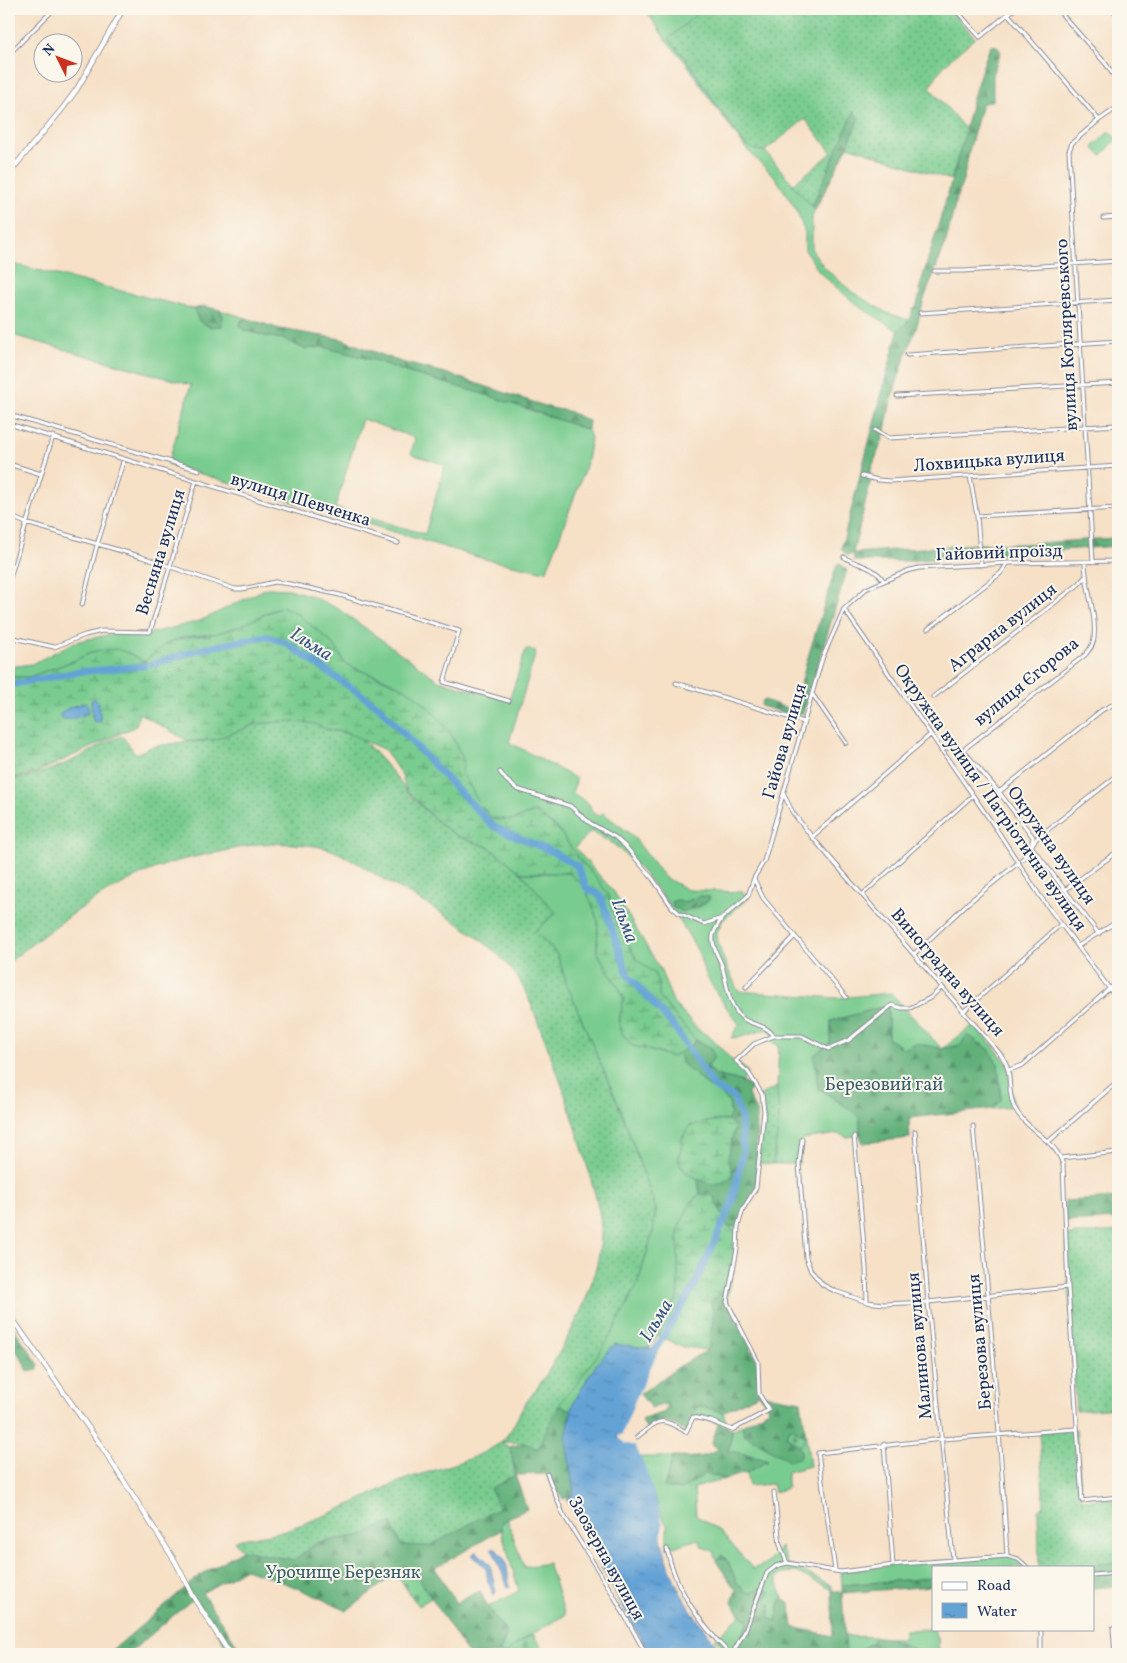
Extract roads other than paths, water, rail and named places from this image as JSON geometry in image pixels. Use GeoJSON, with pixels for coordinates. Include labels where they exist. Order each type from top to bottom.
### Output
{"type":"FeatureCollection","features":[{"type":"Feature","properties":{"kind":"street"},"geometry":{"type":"LineString","coordinates":[[9,54],[54,9]]}},
{"type":"Feature","properties":{"kind":"street"},"geometry":{"type":"LineString","coordinates":[[9,173],[77,89],[123,9]]}},
{"type":"Feature","properties":{"kind":"street"},"geometry":{"type":"LineString","coordinates":[[955,9],[980,37],[1014,9]]}},
{"type":"Feature","properties":{"kind":"street"},"geometry":{"type":"LineString","coordinates":[[1056,9],[1106,64],[1118,82]]}},
{"type":"Feature","properties":{"kind":"street"},"geometry":{"type":"LineString","coordinates":[[1112,9],[1118,15]]}},
{"type":"Feature","properties":{"kind":"street"},"geometry":{"type":"LineString","coordinates":[[1008,14],[1099,120]]}},
{"type":"Feature","properties":{"kind":"street","name":"вулиця Котляревського"},"geometry":{"type":"LineString","coordinates":[[1093,562],[1069,151],[1072,143],[1118,107]]}},
{"type":"Feature","properties":{"kind":"street"},"geometry":{"type":"LineString","coordinates":[[1103,218],[1118,218]]}},
{"type":"Feature","properties":{"kind":"street"},"geometry":{"type":"LineString","coordinates":[[934,271],[1076,265],[1118,261]]}},
{"type":"Feature","properties":{"kind":"street"},"geometry":{"type":"LineString","coordinates":[[920,312],[1118,300]]}},
{"type":"Feature","properties":{"kind":"street"},"geometry":{"type":"LineString","coordinates":[[907,355],[1118,341]]}},
{"type":"Feature","properties":{"kind":"street"},"geometry":{"type":"LineString","coordinates":[[896,396],[1118,383]]}},
{"type":"Feature","properties":{"kind":"street"},"geometry":{"type":"LineString","coordinates":[[9,415],[199,470]]}},
{"type":"Feature","properties":{"kind":"street","name":"Весняна вулиця"},"geometry":{"type":"LineString","coordinates":[[9,424],[196,481],[150,632],[102,631],[85,635],[54,647],[9,637]]}},
{"type":"Feature","properties":{"kind":"street"},"geometry":{"type":"LineString","coordinates":[[875,430],[889,438],[1118,425]]}},
{"type":"Feature","properties":{"kind":"street"},"geometry":{"type":"LineString","coordinates":[[9,581],[52,436]]}},
{"type":"Feature","properties":{"kind":"street"},"geometry":{"type":"LineString","coordinates":[[82,605],[97,545],[124,459]]}},
{"type":"Feature","properties":{"kind":"street"},"geometry":{"type":"LineString","coordinates":[[9,471],[10,465],[41,474]]}},
{"type":"Feature","properties":{"kind":"street","name":"Лохвицька вулиця"},"geometry":{"type":"LineString","coordinates":[[862,476],[890,481],[1118,466]]}},
{"type":"Feature","properties":{"kind":"street"},"geometry":{"type":"LineString","coordinates":[[970,476],[977,516],[981,565]]}},
{"type":"Feature","properties":{"kind":"street","name":"вулиця Шевченка"},"geometry":{"type":"LineString","coordinates":[[196,481],[398,543]]}},
{"type":"Feature","properties":{"kind":"street"},"geometry":{"type":"LineString","coordinates":[[977,516],[1118,508]]}},
{"type":"Feature","properties":{"kind":"street"},"geometry":{"type":"LineString","coordinates":[[9,516],[26,524],[235,589],[275,582],[304,587],[340,595],[459,632],[444,682],[510,701]]}},
{"type":"Feature","properties":{"kind":"street"},"geometry":{"type":"LineString","coordinates":[[844,558],[854,564],[877,572],[883,580]]}},
{"type":"Feature","properties":{"kind":"street"},"geometry":{"type":"LineString","coordinates":[[1085,562],[1085,576]]}},
{"type":"Feature","properties":{"kind":"street","name":"Гайовий проїзд"},"geometry":{"type":"LineString","coordinates":[[883,580],[919,568],[1008,563],[1118,562]]}},
{"type":"Feature","properties":{"kind":"street"},"geometry":{"type":"LineString","coordinates":[[928,629],[1001,573],[1008,563]]}},
{"type":"Feature","properties":{"kind":"street","name":"Аграрна вулиця"},"geometry":{"type":"LineString","coordinates":[[933,698],[1079,584],[1085,576]]}},
{"type":"Feature","properties":{"kind":"street","name":"вулиця Єгорова"},"geometry":{"type":"LineString","coordinates":[[962,750],[1085,656],[1091,648],[1094,639],[1091,602],[1085,576]]}},
{"type":"Feature","properties":{"kind":"street","name":"Гайова вулиця"},"geometry":{"type":"LineString","coordinates":[[722,918],[748,896],[754,878],[764,861],[827,645],[844,609],[866,589],[883,580]]}},
{"type":"Feature","properties":{"kind":"street","name":"Окружна вулиця / Патріотична вулиця"},"geometry":{"type":"LineString","coordinates":[[844,609],[1019,862],[1040,896],[1118,1000]]}},
{"type":"Feature","properties":{"kind":"street"},"geometry":{"type":"LineString","coordinates":[[676,684],[804,722]]}},
{"type":"Feature","properties":{"kind":"street"},"geometry":{"type":"LineString","coordinates":[[812,695],[846,743]]}},
{"type":"Feature","properties":{"kind":"street"},"geometry":{"type":"LineString","coordinates":[[999,792],[1102,710],[1118,702]]}},
{"type":"Feature","properties":{"kind":"street"},"geometry":{"type":"LineString","coordinates":[[812,837],[930,735]]}},
{"type":"Feature","properties":{"kind":"street"},"geometry":{"type":"LineString","coordinates":[[941,751],[946,748],[962,750]]}},
{"type":"Feature","properties":{"kind":"street","name":"Окружна вулиця"},"geometry":{"type":"LineString","coordinates":[[962,750],[999,792],[1033,837],[1031,846],[1098,934]]}},
{"type":"Feature","properties":{"kind":"street"},"geometry":{"type":"LineString","coordinates":[[500,772],[516,789],[570,806],[590,823],[615,837],[626,847],[672,907],[679,913],[700,924],[722,918]]}},
{"type":"Feature","properties":{"kind":"street"},"geometry":{"type":"LineString","coordinates":[[914,954],[968,903],[1029,854],[1031,846],[1037,838],[1118,774]]}},
{"type":"Feature","properties":{"kind":"street","name":"Виноградна вулиця"},"geometry":{"type":"LineString","coordinates":[[784,794],[793,812],[812,837],[1001,1055],[1007,1063],[1009,1070],[1014,1106],[1023,1120],[1048,1142],[1061,1158]]}},
{"type":"Feature","properties":{"kind":"street"},"geometry":{"type":"LineString","coordinates":[[863,894],[972,795]]}},
{"type":"Feature","properties":{"kind":"street"},"geometry":{"type":"LineString","coordinates":[[1065,890],[1118,851]]}},
{"type":"Feature","properties":{"kind":"street"},"geometry":{"type":"LineString","coordinates":[[754,878],[763,898],[846,997]]}},
{"type":"Feature","properties":{"kind":"street"},"geometry":{"type":"LineString","coordinates":[[722,918],[713,936],[716,952],[733,1005],[740,1016],[746,1021],[768,1029],[774,1036]]}},
{"type":"Feature","properties":{"kind":"street"},"geometry":{"type":"LineString","coordinates":[[1078,946],[1118,921]]}},
{"type":"Feature","properties":{"kind":"street"},"geometry":{"type":"LineString","coordinates":[[964,1012],[1061,924]]}},
{"type":"Feature","properties":{"kind":"street"},"geometry":{"type":"LineString","coordinates":[[746,987],[795,936]]}},
{"type":"Feature","properties":{"kind":"street"},"geometry":{"type":"LineString","coordinates":[[1009,1070],[1023,1064],[1110,988],[1118,984]]}},
{"type":"Feature","properties":{"kind":"street"},"geometry":{"type":"LineString","coordinates":[[637,1437],[658,1421],[667,1421],[686,1432],[693,1417],[712,1421],[732,1430],[769,1410],[759,1394],[758,1362],[727,1302],[737,1249],[738,1226],[744,1209],[756,1188],[764,1112],[762,1094],[748,1072],[736,1061],[754,1044],[774,1036],[802,1036],[828,1049],[848,1040],[892,1005],[910,1008],[930,998],[942,987]]}},
{"type":"Feature","properties":{"kind":"street"},"geometry":{"type":"LineString","coordinates":[[1048,1142],[1118,1081]]}},
{"type":"Feature","properties":{"kind":"street","name":"Березова вулиця"},"geometry":{"type":"LineString","coordinates":[[973,1126],[989,1296],[1007,1556]]}},
{"type":"Feature","properties":{"kind":"street","name":"Малинова вулиця"},"geometry":{"type":"LineString","coordinates":[[915,1131],[928,1302],[953,1559]]}},
{"type":"Feature","properties":{"kind":"street"},"geometry":{"type":"LineString","coordinates":[[854,1136],[866,1268],[867,1302]]}},
{"type":"Feature","properties":{"kind":"street"},"geometry":{"type":"LineString","coordinates":[[802,1139],[799,1164],[806,1258],[811,1271],[823,1285],[867,1302],[884,1304],[928,1302],[1068,1287]]}},
{"type":"Feature","properties":{"kind":"street"},"geometry":{"type":"LineString","coordinates":[[1118,1152],[1061,1158],[1064,1178],[1068,1287],[1082,1501],[1118,1497]]}},
{"type":"Feature","properties":{"kind":"street"},"geometry":{"type":"LineString","coordinates":[[9,1314],[102,1447],[175,1561],[194,1598],[230,1654]]}},
{"type":"Feature","properties":{"kind":"street"},"geometry":{"type":"LineString","coordinates":[[835,1570],[818,1453],[884,1444],[1076,1429]]}},
{"type":"Feature","properties":{"kind":"street"},"geometry":{"type":"LineString","coordinates":[[884,1444],[893,1564]]}},
{"type":"Feature","properties":{"kind":"street","name":"Заозерна вулиця"},"geometry":{"type":"LineString","coordinates":[[546,1474],[564,1514],[614,1596],[646,1654]]}},
{"type":"Feature","properties":{"kind":"street"},"geometry":{"type":"LineString","coordinates":[[774,1492],[780,1545],[787,1563]]}},
{"type":"Feature","properties":{"kind":"street"},"geometry":{"type":"LineString","coordinates":[[668,1549],[675,1572],[697,1615],[715,1639],[731,1654],[745,1631],[767,1573],[776,1566],[787,1563],[841,1572],[893,1564],[1007,1556],[1018,1559],[1026,1566]]}},
{"type":"Feature","properties":{"kind":"street"},"geometry":{"type":"LineString","coordinates":[[1094,1574],[1118,1573]]}},
{"type":"Feature","properties":{"kind":"street"},"geometry":{"type":"LineString","coordinates":[[1115,1654],[1113,1628],[1118,1627]]}},
{"type":"Feature","properties":{"kind":"street"},"geometry":{"type":"LineString","coordinates":[[1041,1630],[1042,1654]]}},
{"type":"Feature","properties":{"kind":"water"},"geometry":{"type":"Polygon","coordinates":[[[93,699],[98,701],[101,722],[93,721],[91,701],[93,699]]]}},
{"type":"Feature","properties":{"kind":"water"},"geometry":{"type":"Polygon","coordinates":[[[86,703],[89,711],[83,715],[65,719],[62,719],[60,716],[61,713],[70,707],[86,703]]]}},
{"type":"Feature","properties":{"kind":"water"},"geometry":{"type":"Polygon","coordinates":[[[615,1344],[653,1349],[641,1378],[621,1415],[617,1435],[622,1449],[630,1447],[643,1477],[675,1582],[694,1615],[724,1654],[649,1654],[595,1556],[567,1499],[574,1494],[566,1438],[573,1403],[597,1363],[615,1344]]]}},
{"type":"Feature","properties":{"kind":"water"},"geometry":{"type":"Polygon","coordinates":[[[494,1548],[505,1560],[510,1587],[508,1587],[491,1550],[494,1548]]]}},
{"type":"Feature","properties":{"kind":"water"},"geometry":{"type":"Polygon","coordinates":[[[476,1551],[490,1564],[496,1592],[494,1595],[488,1582],[486,1568],[472,1555],[476,1551]]]}},
{"type":"Feature","properties":{"kind":"waterway","name":"Ільма"},"geometry":{"type":"LineString","coordinates":[[152,664],[202,649],[266,636],[286,643],[379,707],[494,827],[553,852],[577,866],[586,887],[600,895],[628,975],[675,1028],[714,1087],[733,1097],[741,1116],[743,1151],[732,1203],[694,1287],[655,1350],[634,1394],[619,1432]]}},
{"type":"Feature","properties":{"kind":"waterway","name":"Ільма"},"geometry":{"type":"LineString","coordinates":[[9,685],[77,672],[144,666]]}},
{"type":"Feature","properties":{"kind":"waterway","name":"Ільма"},"geometry":{"type":"LineString","coordinates":[[619,1443],[624,1447],[633,1449],[644,1474],[659,1523],[658,1539]]}},
{"type":"Feature","properties":{"kind":"park label","name":"Березовий гай"},"geometry":{"type":"Point","coordinates":[884,1084]}},
{"type":"Feature","properties":{"kind":"park label","name":"Урочище Березняк"},"geometry":{"type":"Point","coordinates":[343,1572]}}]}
